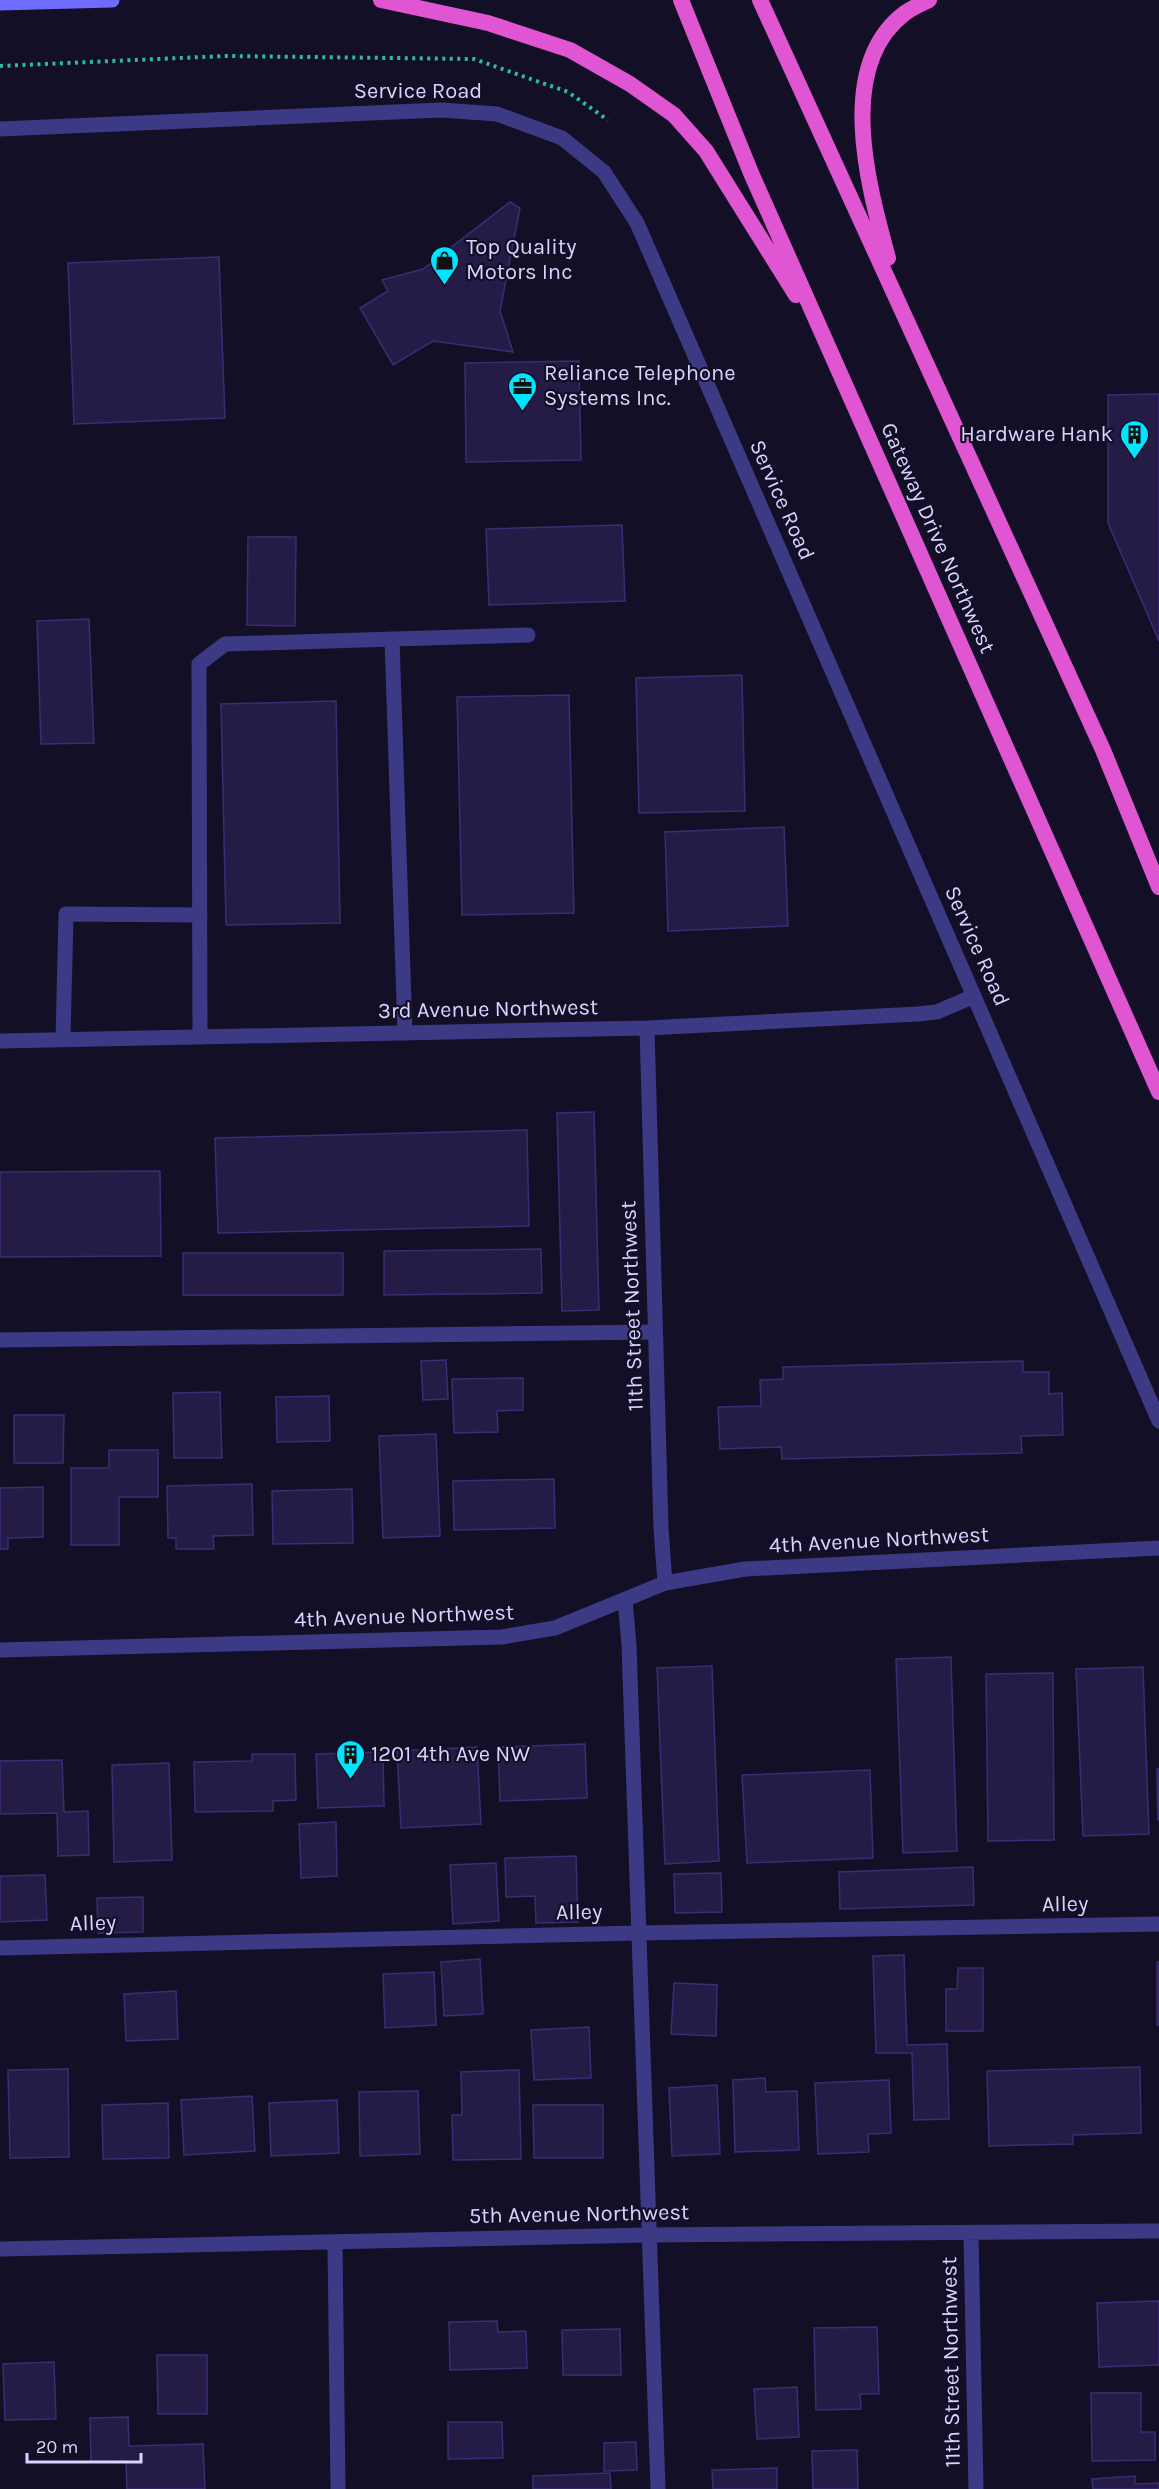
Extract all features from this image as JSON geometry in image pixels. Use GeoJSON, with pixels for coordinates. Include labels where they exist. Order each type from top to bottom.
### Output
{"type":"FeatureCollection","features":[{"type":"Feature","properties":{"kind":"highway"},"geometry":{"type":"LineString","coordinates":[[381,0],[488,23],[570,50],[630,84],[674,115],[706,151],[829,347]]}},
{"type":"Feature","properties":{"kind":"highway","name":"Gateway Drive Northwest"},"geometry":{"type":"LineString","coordinates":[[681,0],[751,173],[1159,1092]]}},
{"type":"Feature","properties":{"kind":"highway"},"geometry":{"type":"LineString","coordinates":[[760,0],[1103,750],[1159,887]]}},
{"type":"Feature","properties":{"kind":"highway"},"geometry":{"type":"LineString","coordinates":[[902,308],[874,206],[864,149],[862,104],[866,75],[887,32],[904,14],[929,0]]}},
{"type":"Feature","properties":{"kind":"main road"},"geometry":{"type":"LineString","coordinates":[[0,3],[112,0]]}},
{"type":"Feature","properties":{"kind":"street","name":"Service Road"},"geometry":{"type":"LineString","coordinates":[[0,129],[442,110],[497,114],[562,138],[604,172],[637,223],[1159,1421]]}},
{"type":"Feature","properties":{"kind":"street"},"geometry":{"type":"LineString","coordinates":[[200,1037],[200,664],[225,644],[528,635]]}},
{"type":"Feature","properties":{"kind":"street"},"geometry":{"type":"LineString","coordinates":[[392,639],[405,1033]]}},
{"type":"Feature","properties":{"kind":"street"},"geometry":{"type":"LineString","coordinates":[[63,1040],[66,914],[200,915]]}},
{"type":"Feature","properties":{"kind":"street","name":"3rd Avenue Northwest"},"geometry":{"type":"LineString","coordinates":[[0,1041],[647,1028],[918,1014],[937,1011],[974,996]]}},
{"type":"Feature","properties":{"kind":"street","name":"11th Street Northwest"},"geometry":{"type":"LineString","coordinates":[[647,1028],[661,1528],[665,1583]]}},
{"type":"Feature","properties":{"kind":"street"},"geometry":{"type":"LineString","coordinates":[[0,1341],[655,1332]]}},
{"type":"Feature","properties":{"kind":"street","name":"4th Avenue Northwest"},"geometry":{"type":"LineString","coordinates":[[0,1650],[502,1637],[555,1628],[665,1583],[745,1569],[1159,1548]]}},
{"type":"Feature","properties":{"kind":"street"},"geometry":{"type":"LineString","coordinates":[[625,1600],[629,1645],[658,2489]]}},
{"type":"Feature","properties":{"kind":"street","name":"Alley"},"geometry":{"type":"LineString","coordinates":[[0,1948],[1159,1924]]}},
{"type":"Feature","properties":{"kind":"street","name":"5th Avenue Northwest"},"geometry":{"type":"LineString","coordinates":[[0,2249],[648,2235],[1159,2231]]}},
{"type":"Feature","properties":{"kind":"street","name":"11th Street Northwest"},"geometry":{"type":"LineString","coordinates":[[971,2233],[976,2489]]}},
{"type":"Feature","properties":{"kind":"street"},"geometry":{"type":"LineString","coordinates":[[335,2242],[338,2489]]}},
{"type":"Feature","properties":{"kind":"path"},"geometry":{"type":"LineString","coordinates":[[0,66],[225,56],[474,59],[568,92],[608,120]]}},
{"type":"Feature","properties":{"kind":"building","name":"Top Quality Motors Inc"},"geometry":{"type":"Polygon","coordinates":[[[510,202],[520,208],[500,311],[513,352],[433,341],[393,365],[360,308],[388,291],[382,280],[423,269],[510,202]]]}},
{"type":"Feature","properties":{"kind":"building"},"geometry":{"type":"Polygon","coordinates":[[[219,257],[225,418],[74,424],[68,263],[219,257]]]}},
{"type":"Feature","properties":{"kind":"building","name":"Reliance Telephone Systems Inc."},"geometry":{"type":"Polygon","coordinates":[[[579,361],[581,460],[466,462],[465,363],[579,361]]]}},
{"type":"Feature","properties":{"kind":"building","name":"Hardware Hank"},"geometry":{"type":"Polygon","coordinates":[[[1159,394],[1159,641],[1108,523],[1108,395],[1159,394]]]}},
{"type":"Feature","properties":{"kind":"building"},"geometry":{"type":"Polygon","coordinates":[[[622,525],[625,601],[489,605],[486,529],[622,525]]]}},
{"type":"Feature","properties":{"kind":"building"},"geometry":{"type":"Polygon","coordinates":[[[248,537],[296,537],[295,626],[247,625],[248,537]]]}},
{"type":"Feature","properties":{"kind":"building"},"geometry":{"type":"Polygon","coordinates":[[[89,619],[94,743],[41,744],[37,621],[89,619]]]}},
{"type":"Feature","properties":{"kind":"building"},"geometry":{"type":"Polygon","coordinates":[[[742,675],[745,811],[639,813],[636,678],[742,675]]]}},
{"type":"Feature","properties":{"kind":"building"},"geometry":{"type":"Polygon","coordinates":[[[569,695],[574,913],[462,915],[457,697],[569,695]]]}},
{"type":"Feature","properties":{"kind":"building"},"geometry":{"type":"Polygon","coordinates":[[[336,701],[340,923],[226,925],[221,704],[336,701]]]}},
{"type":"Feature","properties":{"kind":"building"},"geometry":{"type":"Polygon","coordinates":[[[784,827],[788,926],[668,931],[665,832],[784,827]]]}},
{"type":"Feature","properties":{"kind":"building"},"geometry":{"type":"Polygon","coordinates":[[[594,1112],[599,1310],[562,1311],[557,1113],[594,1112]]]}},
{"type":"Feature","properties":{"kind":"building"},"geometry":{"type":"Polygon","coordinates":[[[527,1130],[529,1226],[218,1233],[215,1138],[527,1130]]]}},
{"type":"Feature","properties":{"kind":"building"},"geometry":{"type":"Polygon","coordinates":[[[160,1171],[161,1256],[0,1257],[0,1172],[160,1171]]]}},
{"type":"Feature","properties":{"kind":"building"},"geometry":{"type":"Polygon","coordinates":[[[541,1249],[542,1293],[384,1295],[384,1251],[541,1249]]]}},
{"type":"Feature","properties":{"kind":"building"},"geometry":{"type":"Polygon","coordinates":[[[183,1253],[343,1253],[343,1295],[183,1295],[183,1253]]]}},
{"type":"Feature","properties":{"kind":"building"},"geometry":{"type":"Polygon","coordinates":[[[446,1360],[448,1399],[423,1400],[421,1361],[446,1360]]]}},
{"type":"Feature","properties":{"kind":"building"},"geometry":{"type":"Polygon","coordinates":[[[1023,1361],[1023,1372],[1049,1372],[1049,1394],[1062,1393],[1063,1435],[1021,1436],[1022,1453],[782,1459],[781,1447],[720,1449],[718,1407],[761,1406],[760,1380],[783,1379],[783,1367],[1023,1361]]]}},
{"type":"Feature","properties":{"kind":"building"},"geometry":{"type":"Polygon","coordinates":[[[523,1378],[523,1410],[497,1411],[498,1432],[454,1433],[452,1379],[523,1378]]]}},
{"type":"Feature","properties":{"kind":"building"},"geometry":{"type":"Polygon","coordinates":[[[220,1392],[222,1458],[174,1458],[173,1393],[220,1392]]]}},
{"type":"Feature","properties":{"kind":"building"},"geometry":{"type":"Polygon","coordinates":[[[329,1396],[330,1441],[277,1442],[276,1397],[329,1396]]]}},
{"type":"Feature","properties":{"kind":"building"},"geometry":{"type":"Polygon","coordinates":[[[14,1415],[64,1415],[63,1463],[14,1463],[14,1415]]]}},
{"type":"Feature","properties":{"kind":"building"},"geometry":{"type":"Polygon","coordinates":[[[436,1434],[440,1536],[383,1538],[379,1436],[436,1434]]]}},
{"type":"Feature","properties":{"kind":"building"},"geometry":{"type":"Polygon","coordinates":[[[109,1450],[158,1450],[158,1497],[119,1497],[119,1545],[71,1545],[71,1468],[109,1468],[109,1450]]]}},
{"type":"Feature","properties":{"kind":"building"},"geometry":{"type":"Polygon","coordinates":[[[554,1479],[555,1528],[454,1530],[453,1481],[554,1479]]]}},
{"type":"Feature","properties":{"kind":"building"},"geometry":{"type":"Polygon","coordinates":[[[252,1484],[253,1535],[213,1536],[214,1549],[176,1549],[176,1538],[168,1538],[167,1486],[252,1484]]]}},
{"type":"Feature","properties":{"kind":"building"},"geometry":{"type":"Polygon","coordinates":[[[43,1487],[43,1537],[8,1538],[8,1549],[0,1549],[0,1488],[43,1487]]]}},
{"type":"Feature","properties":{"kind":"building"},"geometry":{"type":"Polygon","coordinates":[[[352,1489],[353,1543],[273,1544],[272,1491],[352,1489]]]}},
{"type":"Feature","properties":{"kind":"building"},"geometry":{"type":"Polygon","coordinates":[[[951,1657],[957,1851],[903,1853],[896,1659],[951,1657]]]}},
{"type":"Feature","properties":{"kind":"building"},"geometry":{"type":"Polygon","coordinates":[[[712,1666],[719,1861],[665,1864],[657,1668],[712,1666]]]}},
{"type":"Feature","properties":{"kind":"building"},"geometry":{"type":"Polygon","coordinates":[[[1143,1667],[1149,1834],[1083,1836],[1076,1669],[1143,1667]]]}},
{"type":"Feature","properties":{"kind":"building"},"geometry":{"type":"Polygon","coordinates":[[[1053,1673],[1054,1840],[988,1841],[986,1674],[1053,1673]]]}},
{"type":"Feature","properties":{"kind":"building"},"geometry":{"type":"Polygon","coordinates":[[[585,1744],[587,1798],[500,1801],[498,1747],[585,1744]]]}},
{"type":"Feature","properties":{"kind":"building"},"geometry":{"type":"Polygon","coordinates":[[[477,1747],[481,1824],[401,1828],[397,1751],[477,1747]]]}},
{"type":"Feature","properties":{"kind":"building","name":"1201 4th Ave NW"},"geometry":{"type":"Polygon","coordinates":[[[383,1752],[384,1806],[318,1808],[316,1754],[383,1752]]]}},
{"type":"Feature","properties":{"kind":"building"},"geometry":{"type":"Polygon","coordinates":[[[252,1754],[295,1754],[296,1800],[273,1801],[273,1811],[195,1812],[194,1762],[252,1761],[252,1754]]]}},
{"type":"Feature","properties":{"kind":"building"},"geometry":{"type":"Polygon","coordinates":[[[62,1760],[64,1812],[88,1811],[89,1855],[58,1856],[57,1813],[0,1814],[0,1761],[62,1760]]]}},
{"type":"Feature","properties":{"kind":"building"},"geometry":{"type":"Polygon","coordinates":[[[169,1763],[172,1860],[114,1862],[112,1765],[169,1763]]]}},
{"type":"Feature","properties":{"kind":"building"},"geometry":{"type":"Polygon","coordinates":[[[1157,1769],[1159,1769],[1159,1820],[1158,1820],[1157,1769]]]}},
{"type":"Feature","properties":{"kind":"building"},"geometry":{"type":"Polygon","coordinates":[[[870,1770],[873,1858],[747,1863],[742,1775],[870,1770]]]}},
{"type":"Feature","properties":{"kind":"building"},"geometry":{"type":"Polygon","coordinates":[[[336,1822],[337,1876],[301,1878],[299,1824],[336,1822]]]}},
{"type":"Feature","properties":{"kind":"building"},"geometry":{"type":"Polygon","coordinates":[[[576,1856],[578,1922],[536,1923],[535,1896],[506,1897],[505,1858],[576,1856]]]}},
{"type":"Feature","properties":{"kind":"building"},"geometry":{"type":"Polygon","coordinates":[[[496,1863],[499,1921],[453,1924],[450,1865],[496,1863]]]}},
{"type":"Feature","properties":{"kind":"building"},"geometry":{"type":"Polygon","coordinates":[[[973,1867],[974,1905],[840,1909],[839,1872],[973,1867]]]}},
{"type":"Feature","properties":{"kind":"building"},"geometry":{"type":"Polygon","coordinates":[[[721,1873],[722,1912],[675,1913],[674,1874],[721,1873]]]}},
{"type":"Feature","properties":{"kind":"building"},"geometry":{"type":"Polygon","coordinates":[[[45,1875],[47,1920],[0,1922],[0,1876],[45,1875]]]}},
{"type":"Feature","properties":{"kind":"building"},"geometry":{"type":"Polygon","coordinates":[[[143,1897],[143,1932],[98,1933],[97,1898],[143,1897]]]}},
{"type":"Feature","properties":{"kind":"building"},"geometry":{"type":"Polygon","coordinates":[[[904,1955],[907,2045],[947,2044],[949,2119],[914,2120],[912,2053],[876,2053],[873,1956],[904,1955]]]}},
{"type":"Feature","properties":{"kind":"building"},"geometry":{"type":"Polygon","coordinates":[[[480,1959],[483,2014],[444,2016],[441,1962],[480,1959]]]}},
{"type":"Feature","properties":{"kind":"building"},"geometry":{"type":"Polygon","coordinates":[[[1157,1962],[1159,1962],[1159,2025],[1157,2025],[1157,1962]]]}},
{"type":"Feature","properties":{"kind":"building"},"geometry":{"type":"Polygon","coordinates":[[[958,1968],[983,1968],[983,2031],[946,2031],[946,1989],[957,1989],[958,1968]]]}},
{"type":"Feature","properties":{"kind":"building"},"geometry":{"type":"Polygon","coordinates":[[[434,1972],[436,2025],[385,2028],[383,1974],[434,1972]]]}},
{"type":"Feature","properties":{"kind":"building"},"geometry":{"type":"Polygon","coordinates":[[[674,1983],[717,1985],[716,2036],[671,2034],[674,1983]]]}},
{"type":"Feature","properties":{"kind":"building"},"geometry":{"type":"Polygon","coordinates":[[[176,1991],[178,2039],[126,2041],[124,1994],[176,1991]]]}},
{"type":"Feature","properties":{"kind":"building"},"geometry":{"type":"Polygon","coordinates":[[[589,2027],[591,2078],[534,2080],[531,2030],[589,2027]]]}},
{"type":"Feature","properties":{"kind":"building"},"geometry":{"type":"Polygon","coordinates":[[[1140,2067],[1141,2133],[1073,2135],[1073,2144],[989,2146],[987,2071],[1140,2067]]]}},
{"type":"Feature","properties":{"kind":"building"},"geometry":{"type":"Polygon","coordinates":[[[68,2069],[69,2157],[10,2158],[8,2070],[68,2069]]]}},
{"type":"Feature","properties":{"kind":"building"},"geometry":{"type":"Polygon","coordinates":[[[519,2070],[521,2159],[453,2160],[452,2115],[462,2115],[461,2072],[519,2070]]]}},
{"type":"Feature","properties":{"kind":"building"},"geometry":{"type":"Polygon","coordinates":[[[765,2078],[766,2092],[797,2091],[799,2150],[735,2152],[733,2080],[765,2078]]]}},
{"type":"Feature","properties":{"kind":"building"},"geometry":{"type":"Polygon","coordinates":[[[889,2080],[891,2133],[868,2134],[869,2152],[818,2154],[815,2083],[889,2080]]]}},
{"type":"Feature","properties":{"kind":"building"},"geometry":{"type":"Polygon","coordinates":[[[717,2085],[720,2154],[672,2156],[669,2088],[717,2085]]]}},
{"type":"Feature","properties":{"kind":"building"},"geometry":{"type":"Polygon","coordinates":[[[418,2091],[420,2154],[360,2156],[359,2092],[418,2091]]]}},
{"type":"Feature","properties":{"kind":"building"},"geometry":{"type":"Polygon","coordinates":[[[252,2096],[255,2151],[184,2155],[181,2100],[252,2096]]]}},
{"type":"Feature","properties":{"kind":"building"},"geometry":{"type":"Polygon","coordinates":[[[337,2100],[339,2153],[271,2156],[269,2103],[337,2100]]]}},
{"type":"Feature","properties":{"kind":"building"},"geometry":{"type":"Polygon","coordinates":[[[168,2103],[169,2158],[103,2159],[102,2105],[168,2103]]]}},
{"type":"Feature","properties":{"kind":"building"},"geometry":{"type":"Polygon","coordinates":[[[533,2105],[603,2105],[603,2158],[534,2158],[533,2105]]]}},
{"type":"Feature","properties":{"kind":"building"},"geometry":{"type":"Polygon","coordinates":[[[1159,2301],[1159,2365],[1099,2367],[1097,2303],[1159,2301]]]}},
{"type":"Feature","properties":{"kind":"building"},"geometry":{"type":"Polygon","coordinates":[[[497,2321],[498,2332],[526,2331],[527,2368],[450,2370],[449,2322],[497,2321]]]}},
{"type":"Feature","properties":{"kind":"building"},"geometry":{"type":"Polygon","coordinates":[[[877,2327],[879,2394],[860,2394],[861,2409],[816,2410],[814,2328],[877,2327]]]}},
{"type":"Feature","properties":{"kind":"building"},"geometry":{"type":"Polygon","coordinates":[[[620,2329],[621,2375],[563,2375],[562,2330],[620,2329]]]}},
{"type":"Feature","properties":{"kind":"building"},"geometry":{"type":"Polygon","coordinates":[[[157,2355],[207,2355],[207,2414],[158,2414],[157,2355]]]}},
{"type":"Feature","properties":{"kind":"building"},"geometry":{"type":"Polygon","coordinates":[[[54,2362],[56,2419],[5,2420],[3,2364],[54,2362]]]}},
{"type":"Feature","properties":{"kind":"building"},"geometry":{"type":"Polygon","coordinates":[[[797,2387],[799,2437],[757,2439],[754,2389],[797,2387]]]}},
{"type":"Feature","properties":{"kind":"building"},"geometry":{"type":"Polygon","coordinates":[[[1091,2393],[1141,2393],[1141,2432],[1155,2432],[1155,2460],[1092,2461],[1091,2393]]]}},
{"type":"Feature","properties":{"kind":"building"},"geometry":{"type":"Polygon","coordinates":[[[128,2417],[129,2446],[203,2444],[205,2489],[127,2489],[126,2461],[91,2462],[90,2418],[128,2417]]]}},
{"type":"Feature","properties":{"kind":"building"},"geometry":{"type":"Polygon","coordinates":[[[448,2422],[502,2422],[503,2458],[448,2459],[448,2422]]]}},
{"type":"Feature","properties":{"kind":"building"},"geometry":{"type":"Polygon","coordinates":[[[636,2442],[637,2470],[604,2471],[604,2443],[636,2442]]]}},
{"type":"Feature","properties":{"kind":"building"},"geometry":{"type":"Polygon","coordinates":[[[857,2450],[858,2489],[813,2489],[812,2451],[857,2450]]]}},
{"type":"Feature","properties":{"kind":"building"},"geometry":{"type":"Polygon","coordinates":[[[777,2468],[777,2489],[713,2489],[712,2470],[777,2468]]]}},
{"type":"Feature","properties":{"kind":"building"},"geometry":{"type":"Polygon","coordinates":[[[610,2473],[611,2489],[533,2489],[533,2476],[610,2473]]]}},
{"type":"Feature","properties":{"kind":"building"},"geometry":{"type":"Polygon","coordinates":[[[1135,2476],[1135,2484],[1159,2483],[1159,2489],[1093,2489],[1092,2479],[1135,2476]]]}},
{"type":"Feature","properties":{"kind":"place","name":"Top Quality Motors Inc"},"geometry":{"type":"Point","coordinates":[445,286]}},
{"type":"Feature","properties":{"kind":"place","name":"Reliance Telephone Systems Inc."},"geometry":{"type":"Point","coordinates":[523,412]}},
{"type":"Feature","properties":{"kind":"place","name":"Hardware Hank"},"geometry":{"type":"Point","coordinates":[1134,460]}},
{"type":"Feature","properties":{"kind":"place","name":"1201 4th Ave NW"},"geometry":{"type":"Point","coordinates":[350,1780]}}]}
